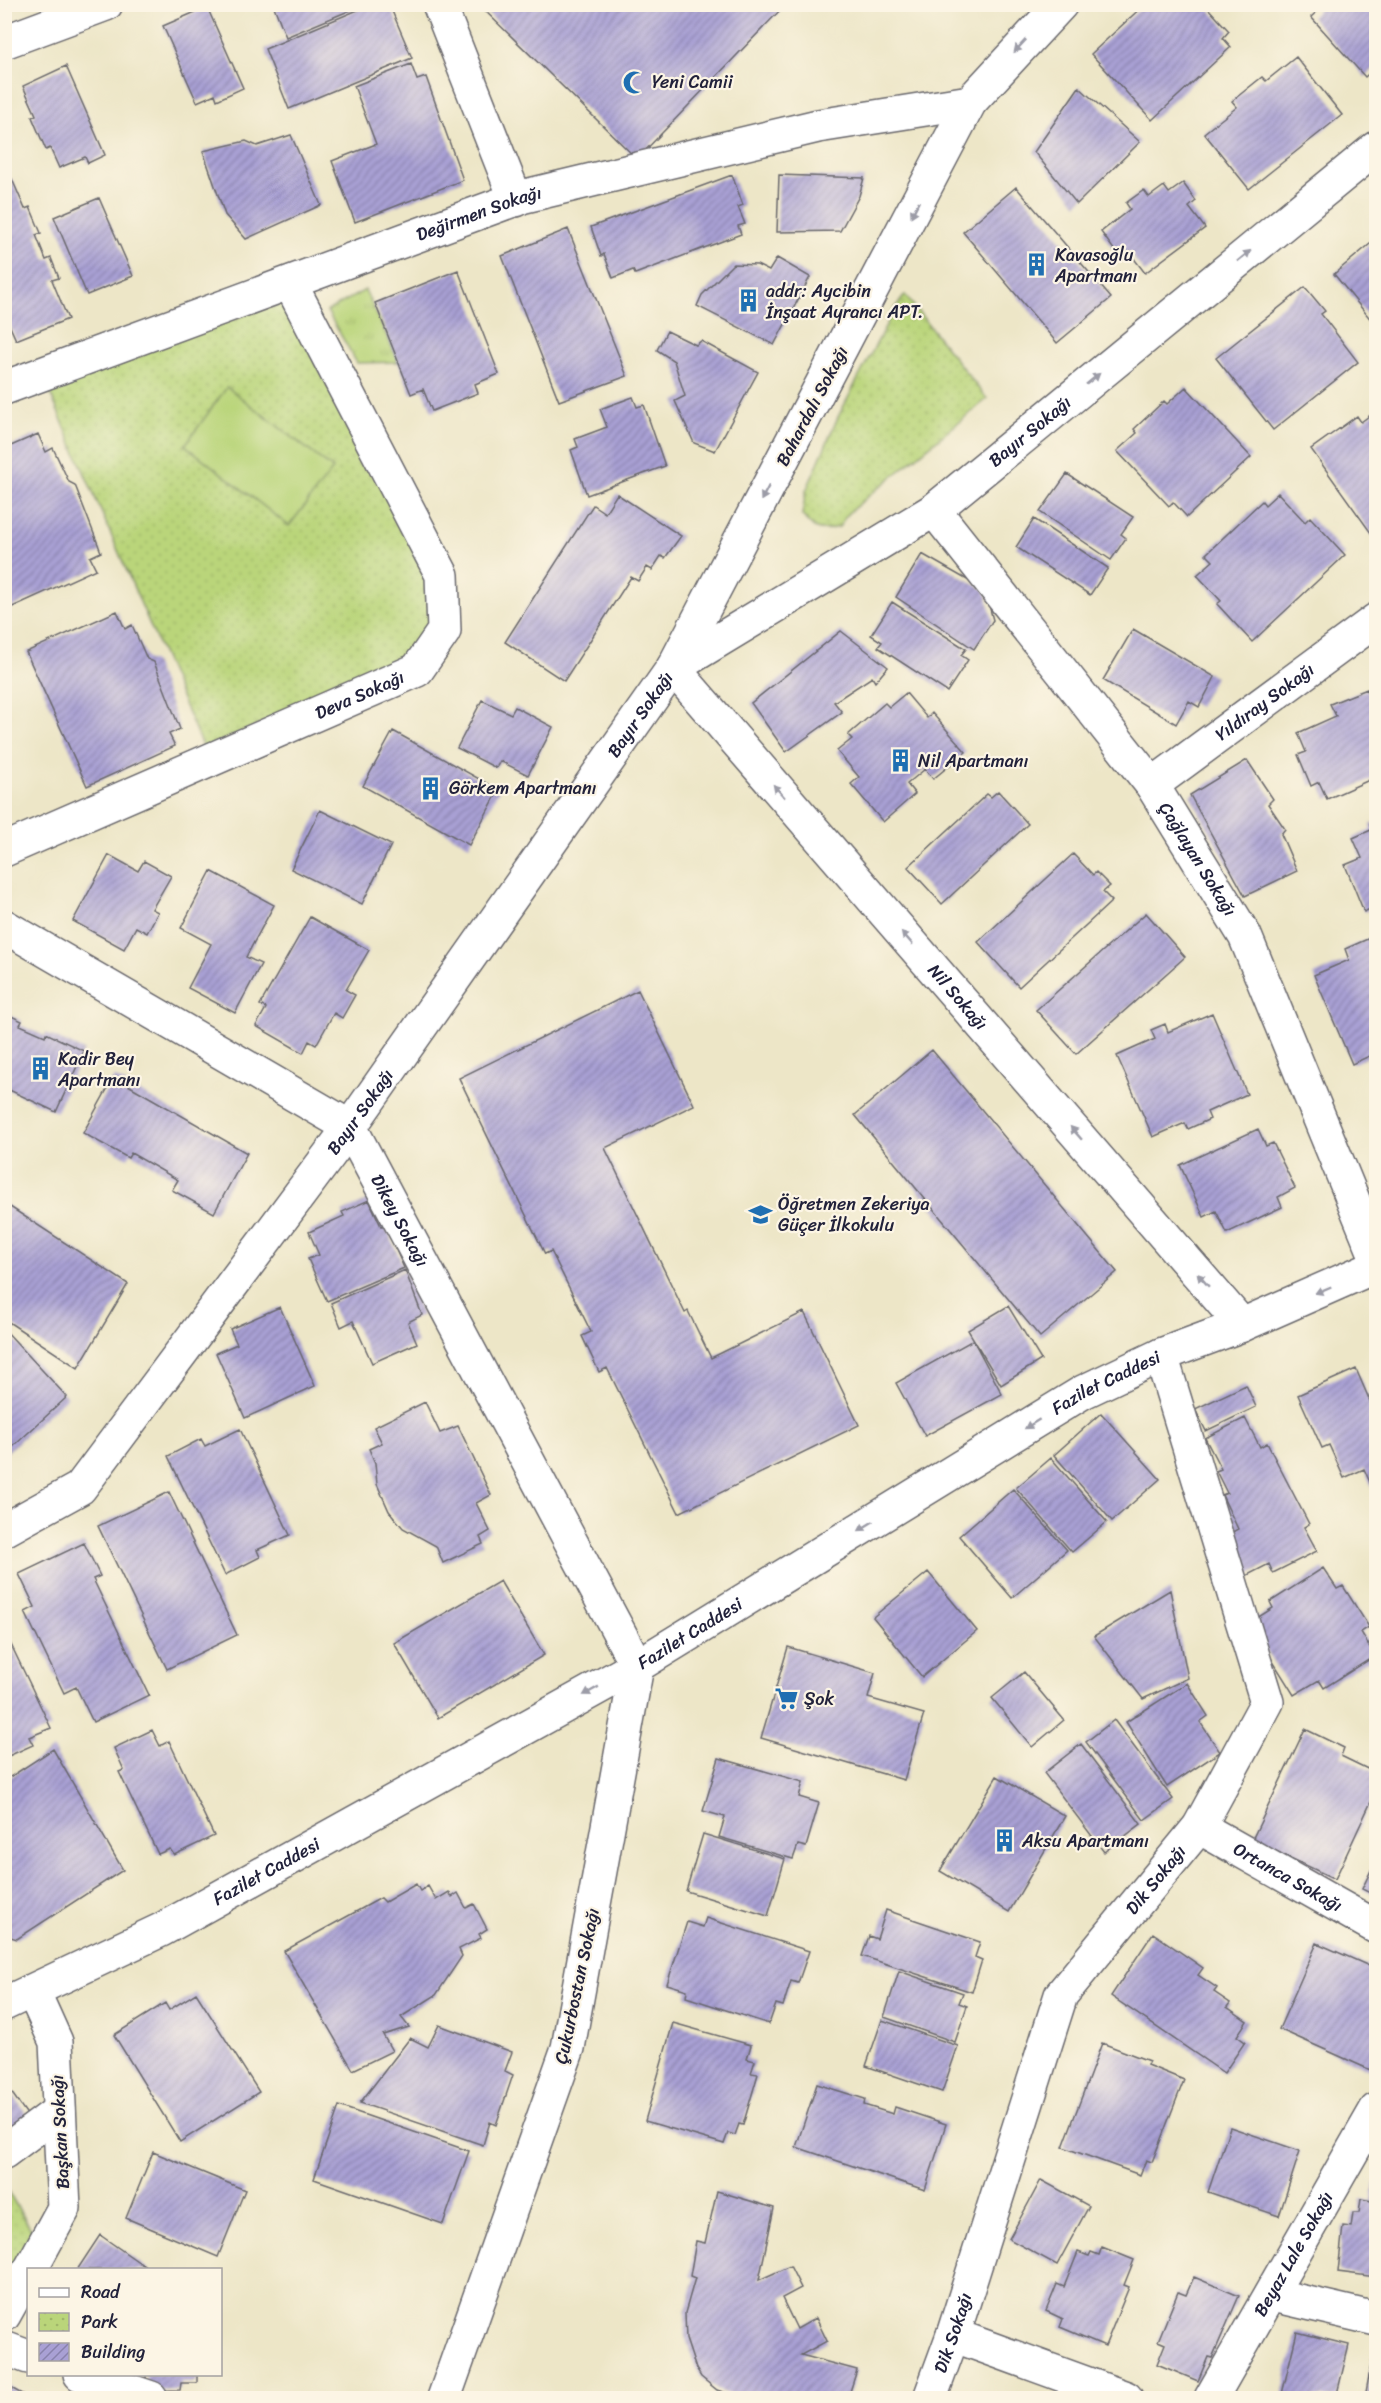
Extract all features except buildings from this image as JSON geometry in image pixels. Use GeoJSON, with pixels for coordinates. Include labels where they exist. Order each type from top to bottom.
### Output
{"type":"FeatureCollection","features":[{"type":"Feature","properties":{"kind":"street"},"geometry":{"type":"LineString","coordinates":[[4,42],[106,4]]}},
{"type":"Feature","properties":{"kind":"street"},"geometry":{"type":"LineString","coordinates":[[439,4],[516,200]]}},
{"type":"Feature","properties":{"kind":"street","name":"Bahardalı Sokağı"},"geometry":{"type":"LineString","coordinates":[[673,668],[970,102],[1060,4]]}},
{"type":"Feature","properties":{"kind":"street","name":"Değirmen Sokağı"},"geometry":{"type":"LineString","coordinates":[[4,388],[516,200],[818,126],[970,102]]}},
{"type":"Feature","properties":{"kind":"street","name":"Bayır Sokağı"},"geometry":{"type":"LineString","coordinates":[[4,1530],[80,1488],[350,1127],[673,668],[934,510],[1377,148]]}},
{"type":"Feature","properties":{"kind":"street","name":"Deva Sokağı"},"geometry":{"type":"LineString","coordinates":[[4,850],[417,670],[444,631],[442,574],[290,283]]}},
{"type":"Feature","properties":{"kind":"street","name":"Çağlayan Sokağı"},"geometry":{"type":"LineString","coordinates":[[934,510],[1152,785],[1245,936],[1377,1256]]}},
{"type":"Feature","properties":{"kind":"street","name":"Yıldıray Sokağı"},"geometry":{"type":"LineString","coordinates":[[1152,785],[1377,620]]}},
{"type":"Feature","properties":{"kind":"street","name":"Nil Sokağı"},"geometry":{"type":"LineString","coordinates":[[673,668],[1242,1325]]}},
{"type":"Feature","properties":{"kind":"street"},"geometry":{"type":"LineString","coordinates":[[4,926],[350,1127]]}},
{"type":"Feature","properties":{"kind":"street","name":"Dikey Sokağı"},"geometry":{"type":"LineString","coordinates":[[350,1127],[637,1666]]}},
{"type":"Feature","properties":{"kind":"street","name":"Fazilet Caddesi"},"geometry":{"type":"LineString","coordinates":[[19,1997],[161,1930],[637,1666],[1083,1392],[1161,1355],[1242,1325],[1377,1266]]}},
{"type":"Feature","properties":{"kind":"street","name":"Dik Sokağı"},"geometry":{"type":"LineString","coordinates":[[930,2398],[953,2335],[1061,1995],[1199,1827],[1267,1702],[1161,1355]]}},
{"type":"Feature","properties":{"kind":"street","name":"Çukurbostan Sokağı"},"geometry":{"type":"LineString","coordinates":[[444,2398],[568,2048],[637,1666]]}},
{"type":"Feature","properties":{"kind":"street","name":"Ortanca Sokağı"},"geometry":{"type":"LineString","coordinates":[[1199,1827],[1377,1927]]}},
{"type":"Feature","properties":{"kind":"street","name":"Başkan Sokağı"},"geometry":{"type":"LineString","coordinates":[[19,1997],[56,2042],[64,2208],[31,2268]]}},
{"type":"Feature","properties":{"kind":"street","name":"Beyaz Lale Sokağı"},"geometry":{"type":"LineString","coordinates":[[1211,2398],[1273,2295],[1377,2110]]}},
{"type":"Feature","properties":{"kind":"street"},"geometry":{"type":"LineString","coordinates":[[4,2152],[59,2111]]}},
{"type":"Feature","properties":{"kind":"street","name":"Başkan Sokağı"},"geometry":{"type":"LineString","coordinates":[[4,2315],[27,2275]]}},
{"type":"Feature","properties":{"kind":"street"},"geometry":{"type":"LineString","coordinates":[[1273,2295],[1377,2319]]}},
{"type":"Feature","properties":{"kind":"street"},"geometry":{"type":"LineString","coordinates":[[953,2335],[1126,2398]]}},
{"type":"Feature","properties":{"kind":"street"},"geometry":{"type":"LineString","coordinates":[[4,2348],[27,2357]]}},
{"type":"Feature","properties":{"kind":"street"},"geometry":{"type":"LineString","coordinates":[[86,2376],[151,2398]]}},
{"type":"Feature","properties":{"kind":"green space"},"geometry":{"type":"Polygon","coordinates":[[[365,290],[399,362],[357,363],[327,311],[365,290]]]}},
{"type":"Feature","properties":{"kind":"green space"},"geometry":{"type":"Polygon","coordinates":[[[905,295],[987,399],[847,514],[839,527],[818,530],[802,515],[806,491],[838,417],[894,310],[905,295]]]}},
{"type":"Feature","properties":{"kind":"green space"},"geometry":{"type":"Polygon","coordinates":[[[283,301],[431,579],[430,630],[413,661],[203,748],[47,386],[283,301]]]}},
{"type":"Feature","properties":{"kind":"green space"},"geometry":{"type":"Polygon","coordinates":[[[227,387],[333,469],[289,526],[185,445],[227,387]]]}},
{"type":"Feature","properties":{"kind":"green space"},"geometry":{"type":"Polygon","coordinates":[[[4,2185],[37,2239],[4,2292],[4,2185]]]}},
{"type":"Feature","properties":{"kind":"place","name":"Yeni Camii"},"geometry":{"type":"Point","coordinates":[634,82]}},
{"type":"Feature","properties":{"kind":"place","name":"Kavasoğlu Apartmanı"},"geometry":{"type":"Point","coordinates":[1037,265]}},
{"type":"Feature","properties":{"kind":"place","name":"addr: Aycibin İnşaat Ayrancı APT."},"geometry":{"type":"Point","coordinates":[748,301]}},
{"type":"Feature","properties":{"kind":"place","name":"Nil Apartmanı"},"geometry":{"type":"Point","coordinates":[900,761]}},
{"type":"Feature","properties":{"kind":"place","name":"Görkem Apartmanı"},"geometry":{"type":"Point","coordinates":[431,788]}},
{"type":"Feature","properties":{"kind":"place","name":"Kadir Bey Apartmanı"},"geometry":{"type":"Point","coordinates":[40,1069]}},
{"type":"Feature","properties":{"kind":"place","name":"Öğretmen Zekeriya Güçer İlkokulu"},"geometry":{"type":"Point","coordinates":[760,1214]}},
{"type":"Feature","properties":{"kind":"place","name":"Şok"},"geometry":{"type":"Point","coordinates":[786,1699]}},
{"type":"Feature","properties":{"kind":"place","name":"Aksu Apartmanı"},"geometry":{"type":"Point","coordinates":[1004,1841]}}]}
